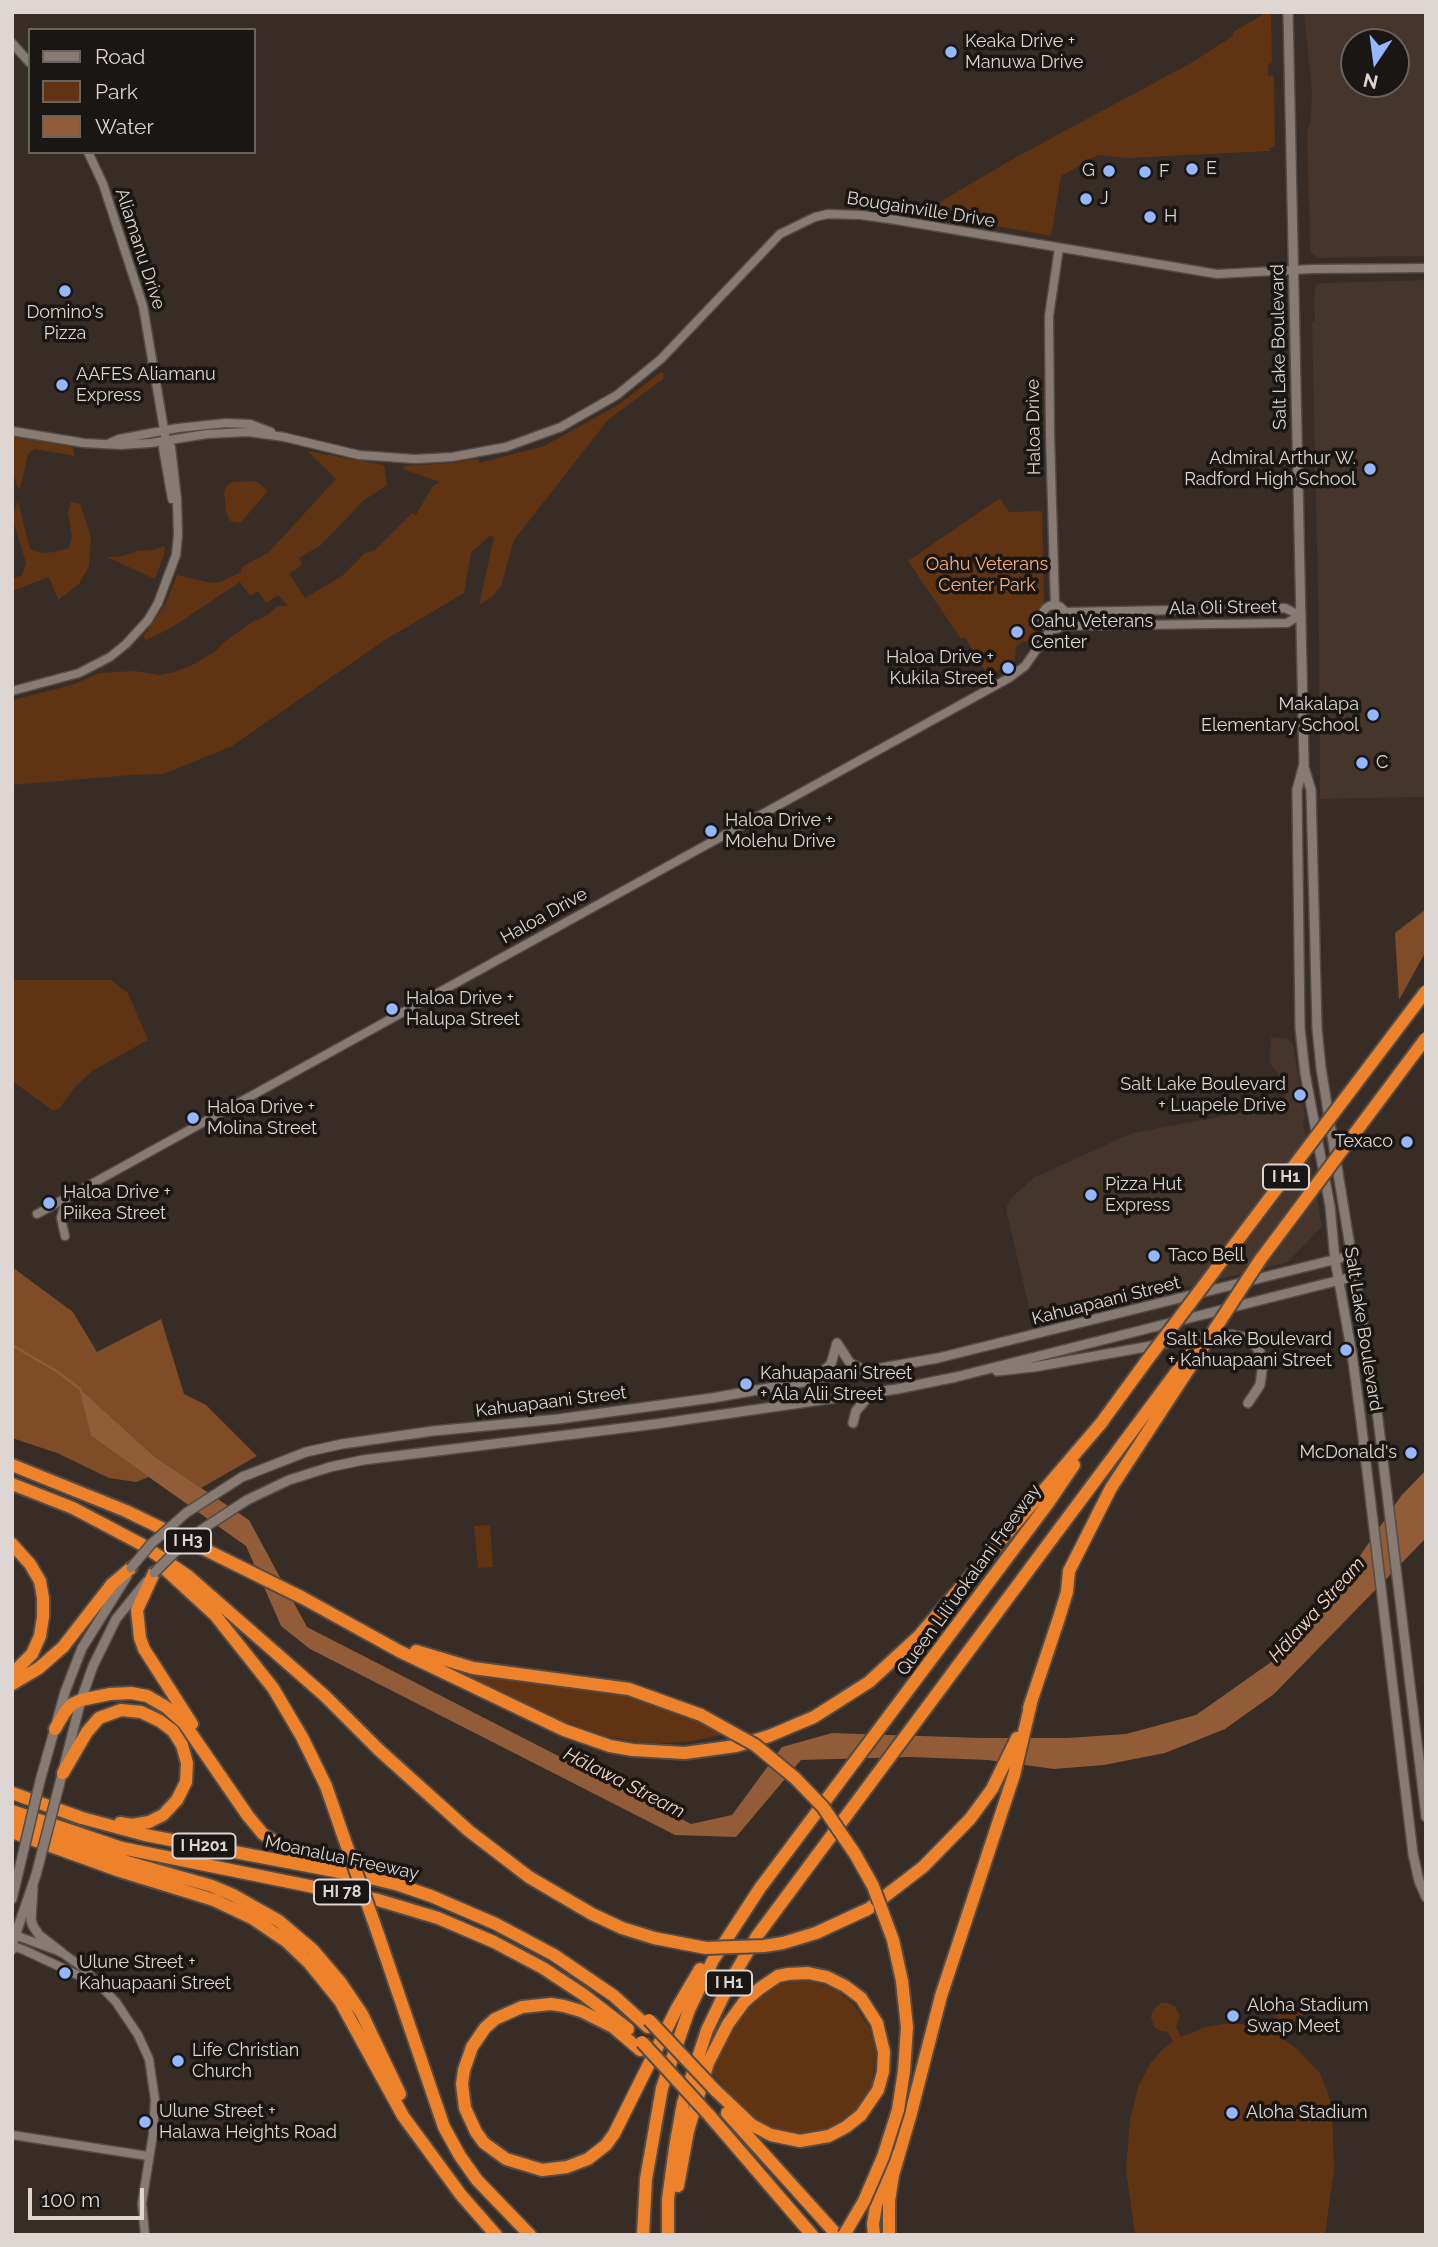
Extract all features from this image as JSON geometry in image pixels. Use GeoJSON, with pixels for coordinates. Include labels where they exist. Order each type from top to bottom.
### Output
{"type":"FeatureCollection","features":[{"type":"Feature","properties":{"kind":"highway","name":"Queen Liliʻuokalani Freeway"},"geometry":{"type":"LineString","coordinates":[[643,2235],[646,2179],[662,2088],[679,2037],[702,1982],[742,1913],[1049,1502],[1103,1421],[1426,991]]}},
{"type":"Feature","properties":{"kind":"highway","name":"I H1"},"geometry":{"type":"LineString","coordinates":[[670,2235],[668,2199],[683,2104],[707,2030],[731,1980],[757,1936],[1426,1038]]}},
{"type":"Feature","properties":{"kind":"highway"},"geometry":{"type":"LineString","coordinates":[[889,2235],[889,2202],[893,2175],[941,1996],[1014,1775],[1022,1732],[1059,1618],[1069,1571],[1111,1488],[1260,1260]]}},
{"type":"Feature","properties":{"kind":"highway"},"geometry":{"type":"LineString","coordinates":[[345,1620],[399,1651],[587,1739],[621,1748],[685,1753],[723,1748],[769,1736],[814,1717],[850,1696],[885,1669],[919,1636],[1103,1421]]}},
{"type":"Feature","properties":{"kind":"highway"},"geometry":{"type":"LineString","coordinates":[[12,1457],[126,1511]]}},
{"type":"Feature","properties":{"kind":"highway","name":"I H3"},"geometry":{"type":"LineString","coordinates":[[12,1465],[126,1511],[345,1620]]}},
{"type":"Feature","properties":{"kind":"highway"},"geometry":{"type":"LineString","coordinates":[[13,1484],[74,1508],[141,1544],[188,1576],[326,1696],[379,1749],[469,1831],[529,1877],[592,1914],[622,1928],[673,1944],[706,1948],[764,1946],[800,1939],[868,1909],[940,1852],[970,1819],[992,1789],[1022,1732]]}},
{"type":"Feature","properties":{"kind":"highway"},"geometry":{"type":"LineString","coordinates":[[13,1484],[92,1522],[131,1544],[165,1569],[215,1615],[257,1665],[288,1711],[326,1786],[444,2127],[477,2180],[530,2235]]}},
{"type":"Feature","properties":{"kind":"highway"},"geometry":{"type":"LineString","coordinates":[[12,1544],[30,1564],[40,1581],[43,1598],[40,1636],[32,1654],[12,1674]]}},
{"type":"Feature","properties":{"kind":"highway"},"geometry":{"type":"LineString","coordinates":[[12,1684],[39,1668],[64,1647],[112,1584],[131,1569]]}},
{"type":"Feature","properties":{"kind":"highway"},"geometry":{"type":"LineString","coordinates":[[154,1573],[137,1610],[140,1638],[144,1649],[195,1729],[214,1769]]}},
{"type":"Feature","properties":{"kind":"highway"},"geometry":{"type":"LineString","coordinates":[[345,1620],[424,1654],[473,1668],[629,1689],[701,1715],[755,1745],[795,1778],[823,1807],[873,1886],[892,1940],[902,1981],[906,2015],[904,2071],[876,2206],[874,2235]]}},
{"type":"Feature","properties":{"kind":"highway"},"geometry":{"type":"LineString","coordinates":[[55,1729],[72,1704],[79,1706],[110,1694],[131,1693],[146,1696],[166,1707],[184,1723],[255,1825],[274,1841],[309,1858],[399,1885]]}},
{"type":"Feature","properties":{"kind":"highway"},"geometry":{"type":"LineString","coordinates":[[12,1788],[96,1818],[132,1825],[149,1822],[163,1815],[177,1800],[186,1782],[187,1763],[182,1745],[173,1731],[141,1712],[121,1710],[99,1718],[87,1732],[61,1779]]}},
{"type":"Feature","properties":{"kind":"highway","name":"Moanalua Freeway"},"geometry":{"type":"LineString","coordinates":[[12,1793],[82,1818],[145,1835],[399,1885],[496,1924],[526,1938],[584,1974],[648,2024],[714,2093]]}},
{"type":"Feature","properties":{"kind":"highway","name":"Moanalua Freeway"},"geometry":{"type":"LineString","coordinates":[[12,1811],[122,1848],[379,1900],[438,1918],[494,1941],[543,1968],[604,2009],[641,2046]]}},
{"type":"Feature","properties":{"kind":"highway"},"geometry":{"type":"LineString","coordinates":[[12,1820],[127,1862],[212,1886],[260,1909],[297,1935],[328,1966],[353,1999],[403,2099],[445,2172]]}},
{"type":"Feature","properties":{"kind":"highway"},"geometry":{"type":"LineString","coordinates":[[12,1832],[120,1871],[214,1900],[252,1918],[286,1941],[320,1974],[344,2006],[403,2116],[461,2195],[496,2235]]}},
{"type":"Feature","properties":{"kind":"highway"},"geometry":{"type":"LineString","coordinates":[[742,1913],[686,1991],[614,2134],[606,2145],[589,2159],[567,2167],[542,2170],[506,2160],[484,2143],[465,2108],[462,2084],[464,2070],[472,2047],[485,2028],[522,2007],[551,2004],[581,2011],[613,2027],[641,2046],[708,2118],[774,2190],[812,2235]]}},
{"type":"Feature","properties":{"kind":"highway"},"geometry":{"type":"LineString","coordinates":[[670,2235],[688,2131],[708,2063],[728,2024],[744,2002],[778,1976],[807,1973],[827,1977],[845,1986],[861,1998],[877,2023],[883,2042],[884,2062],[878,2090],[861,2115],[829,2136],[800,2141],[771,2135],[746,2120],[714,2093]]}},
{"type":"Feature","properties":{"kind":"highway"},"geometry":{"type":"LineString","coordinates":[[714,2093],[837,2235]]}},
{"type":"Feature","properties":{"kind":"highway"},"geometry":{"type":"LineString","coordinates":[[844,2235],[864,2202],[883,2157],[898,2110]]}},
{"type":"Feature","properties":{"kind":"main road","name":"Salt Lake Boulevard"},"geometry":{"type":"LineString","coordinates":[[1288,12],[1304,764],[1311,790],[1317,1028],[1388,1500],[1426,1817]]}},
{"type":"Feature","properties":{"kind":"main road","name":"Salt Lake Boulevard"},"geometry":{"type":"LineString","coordinates":[[1304,764],[1297,790],[1300,1028],[1329,1206],[1338,1280],[1352,1354],[1413,1854],[1426,1897]]}},
{"type":"Feature","properties":{"kind":"main road","name":"Kahuapaani Street"},"geometry":{"type":"LineString","coordinates":[[12,1899],[65,1692],[82,1648],[131,1569],[151,1544],[186,1513],[242,1477],[306,1452],[342,1444],[673,1403],[810,1382],[952,1355],[1353,1255]]}},
{"type":"Feature","properties":{"kind":"main road","name":"Kahuapaani Street"},"geometry":{"type":"LineString","coordinates":[[79,1706],[93,1667],[116,1619],[154,1573],[201,1530],[247,1500],[289,1480],[363,1460],[656,1424],[956,1377],[1356,1276]]}},
{"type":"Feature","properties":{"kind":"main road"},"geometry":{"type":"LineString","coordinates":[[956,1377],[1034,1367],[1218,1334],[1234,1335],[1247,1338],[1253,1343],[1260,1352],[1263,1363],[1260,1385],[1248,1402]]}},
{"type":"Feature","properties":{"kind":"main road"},"geometry":{"type":"LineString","coordinates":[[810,1382],[831,1364],[836,1343],[850,1363],[867,1370]]}},
{"type":"Feature","properties":{"kind":"main road"},"geometry":{"type":"LineString","coordinates":[[853,1423],[861,1404],[878,1391]]}},
{"type":"Feature","properties":{"kind":"main road"},"geometry":{"type":"LineString","coordinates":[[13,1947],[14,1935],[33,1888],[79,1706]]}},
{"type":"Feature","properties":{"kind":"main road"},"geometry":{"type":"LineString","coordinates":[[12,1884],[19,1870]]}},
{"type":"Feature","properties":{"kind":"main road"},"geometry":{"type":"LineString","coordinates":[[33,1888],[33,1926],[39,1935],[61,1952]]}},
{"type":"Feature","properties":{"kind":"street"},"geometry":{"type":"LineString","coordinates":[[12,43],[28,61]]}},
{"type":"Feature","properties":{"kind":"street","name":"Aliamanu Drive"},"geometry":{"type":"LineString","coordinates":[[12,691],[79,673],[110,657],[138,632],[158,603],[176,555],[177,499],[171,447],[166,441],[164,431],[144,306],[103,184],[89,154]]}},
{"type":"Feature","properties":{"kind":"street","name":"Bougainville Drive"},"geometry":{"type":"LineString","coordinates":[[284,437],[359,455],[415,459],[468,455],[523,442],[582,417],[645,373],[780,234],[815,217],[842,213],[1217,274],[1426,268]]}},
{"type":"Feature","properties":{"kind":"street","name":"Haloa Drive"},"geometry":{"type":"LineString","coordinates":[[1055,606],[1049,429],[1049,316],[1059,248]]}},
{"type":"Feature","properties":{"kind":"street"},"geometry":{"type":"LineString","coordinates":[[110,443],[164,431],[226,423],[250,424],[284,437]]}},
{"type":"Feature","properties":{"kind":"street"},"geometry":{"type":"LineString","coordinates":[[12,431],[84,443],[120,445],[226,432],[284,437]]}},
{"type":"Feature","properties":{"kind":"street"},"geometry":{"type":"LineString","coordinates":[[1055,606],[1064,612],[1066,618],[1062,626],[1051,629],[1044,624],[1042,617],[1045,610],[1055,606]]}},
{"type":"Feature","properties":{"kind":"street","name":"Ala Oli Street"},"geometry":{"type":"LineString","coordinates":[[1064,612],[1285,608],[1300,616]]}},
{"type":"Feature","properties":{"kind":"street","name":"Ala Oli Street"},"geometry":{"type":"LineString","coordinates":[[1062,626],[1287,623],[1300,616]]}},
{"type":"Feature","properties":{"kind":"street","name":"Haloa Drive"},"geometry":{"type":"LineString","coordinates":[[37,1214],[1009,678],[1025,666],[1051,629]]}},
{"type":"Feature","properties":{"kind":"street"},"geometry":{"type":"LineString","coordinates":[[65,1236],[61,1219],[66,1199]]}},
{"type":"Feature","properties":{"kind":"street"},"geometry":{"type":"LineString","coordinates":[[14,1935],[61,1952],[82,1967],[124,2012],[149,2059],[155,2111],[142,2203],[145,2235]]}},
{"type":"Feature","properties":{"kind":"street"},"geometry":{"type":"LineString","coordinates":[[13,1947],[103,1987]]}},
{"type":"Feature","properties":{"kind":"street"},"geometry":{"type":"LineString","coordinates":[[12,2136],[148,2156]]}},
{"type":"Feature","properties":{"kind":"shaded area"},"geometry":{"type":"Polygon","coordinates":[[[1304,12],[1426,12],[1426,256],[1318,258],[1310,252],[1307,130],[1312,94],[1304,12]]]}},
{"type":"Feature","properties":{"kind":"shaded area","name":"Admiral Arthur W. Radford High School"},"geometry":{"type":"Polygon","coordinates":[[[1426,280],[1426,797],[1320,799],[1312,323],[1315,320],[1316,285],[1426,280]]]}},
{"type":"Feature","properties":{"kind":"shaded area"},"geometry":{"type":"Polygon","coordinates":[[[1426,909],[1426,951],[1399,1000],[1395,933],[1426,909]]]}},
{"type":"Feature","properties":{"kind":"shaded area"},"geometry":{"type":"Polygon","coordinates":[[[1271,1037],[1288,1039],[1293,1044],[1305,1116],[1303,1122],[1322,1226],[1288,1262],[1033,1325],[1007,1214],[1007,1205],[1013,1196],[1035,1177],[1132,1133],[1284,1105],[1285,1094],[1281,1079],[1269,1058],[1271,1037]]]}},
{"type":"Feature","properties":{"kind":"shaded area"},"geometry":{"type":"Polygon","coordinates":[[[12,1267],[73,1312],[97,1352],[161,1319],[184,1394],[206,1405],[257,1456],[201,1488],[155,1457],[80,1389],[91,1436],[149,1477],[136,1482],[109,1478],[57,1453],[12,1438],[12,1267]]]}},
{"type":"Feature","properties":{"kind":"green space"},"geometry":{"type":"Polygon","coordinates":[[[1271,12],[1272,63],[1268,64],[1268,75],[1274,76],[1275,147],[1270,148],[1270,151],[1127,158],[1098,155],[1061,176],[1051,236],[924,211],[1020,155],[1191,63],[1233,36],[1233,32],[1271,12]]]}},
{"type":"Feature","properties":{"kind":"green space"},"geometry":{"type":"Polygon","coordinates":[[[661,372],[664,374],[663,379],[608,420],[514,540],[501,586],[492,597],[479,605],[494,537],[489,536],[471,553],[464,593],[385,640],[232,746],[164,774],[12,785],[12,700],[72,685],[99,673],[135,671],[160,675],[175,672],[216,651],[250,623],[266,616],[278,606],[288,606],[278,595],[266,603],[258,591],[250,596],[240,582],[171,628],[146,640],[143,636],[165,605],[177,575],[212,583],[241,572],[242,567],[269,552],[336,479],[307,451],[384,465],[387,485],[363,501],[321,545],[299,558],[302,565],[289,574],[305,598],[342,576],[365,553],[375,550],[412,513],[416,515],[432,487],[440,482],[403,469],[404,466],[478,459],[479,463],[544,446],[618,405],[661,372]]]}},
{"type":"Feature","properties":{"kind":"green space"},"geometry":{"type":"Polygon","coordinates":[[[14,437],[69,446],[73,448],[75,456],[35,449],[28,454],[20,489],[12,468],[14,437]]]}},
{"type":"Feature","properties":{"kind":"green space"},"geometry":{"type":"Polygon","coordinates":[[[256,481],[268,491],[242,521],[230,521],[226,512],[226,486],[233,482],[256,481]]]}},
{"type":"Feature","properties":{"kind":"green space","name":"Oahu Veterans Center Park"},"geometry":{"type":"Polygon","coordinates":[[[1000,498],[1009,512],[1042,511],[1044,602],[1038,614],[1038,629],[1034,638],[1016,647],[1015,660],[991,675],[986,673],[965,637],[961,639],[908,561],[1000,498]]]}},
{"type":"Feature","properties":{"kind":"green space"},"geometry":{"type":"Polygon","coordinates":[[[18,501],[30,549],[42,553],[69,548],[72,537],[68,513],[71,502],[80,504],[91,537],[89,566],[79,584],[58,600],[49,577],[12,591],[12,579],[22,575],[26,563],[12,517],[18,501]]]}},
{"type":"Feature","properties":{"kind":"green space"},"geometry":{"type":"Polygon","coordinates":[[[165,546],[155,579],[107,557],[122,556],[165,546]]]}},
{"type":"Feature","properties":{"kind":"green space"},"geometry":{"type":"Polygon","coordinates":[[[12,980],[111,980],[128,993],[148,1040],[92,1071],[75,1087],[59,1109],[52,1110],[12,1081],[12,980]]]}},
{"type":"Feature","properties":{"kind":"green space"},"geometry":{"type":"Polygon","coordinates":[[[490,1525],[493,1567],[478,1568],[474,1526],[490,1525]]]}},
{"type":"Feature","properties":{"kind":"green space"},"geometry":{"type":"Polygon","coordinates":[[[454,1669],[637,1697],[683,1713],[722,1735],[669,1743],[638,1742],[606,1736],[554,1718],[454,1669]]]}},
{"type":"Feature","properties":{"kind":"green space"},"geometry":{"type":"Polygon","coordinates":[[[793,1980],[811,1981],[826,1986],[853,2004],[869,2027],[876,2053],[872,2084],[861,2106],[849,2119],[827,2131],[806,2135],[783,2132],[759,2121],[731,2096],[708,2068],[741,2007],[774,1984],[793,1980]]]}},
{"type":"Feature","properties":{"kind":"green space","name":"Aloha Stadium"},"geometry":{"type":"Polygon","coordinates":[[[1291,2000],[1302,2009],[1303,2020],[1296,2028],[1286,2029],[1282,2038],[1319,2072],[1332,2107],[1334,2170],[1325,2235],[1135,2235],[1126,2170],[1130,2120],[1138,2087],[1150,2064],[1173,2041],[1168,2032],[1154,2027],[1151,2017],[1153,2010],[1161,2003],[1175,2006],[1180,2016],[1176,2027],[1181,2037],[1205,2027],[1223,2024],[1241,2024],[1272,2033],[1277,2024],[1274,2014],[1276,2008],[1284,2001],[1291,2000]]]}},
{"type":"Feature","properties":{"kind":"water"},"geometry":{"type":"Polygon","coordinates":[[[79,1388],[155,1457],[249,1520],[307,1627],[691,1824],[732,1815],[782,1747],[832,1733],[1067,1738],[1126,1734],[1196,1715],[1291,1648],[1329,1601],[1401,1496],[1426,1470],[1426,1538],[1274,1694],[1225,1729],[1165,1753],[1104,1765],[1054,1769],[988,1760],[910,1757],[801,1760],[736,1837],[675,1835],[310,1649],[281,1626],[246,1546],[91,1436],[79,1388]]]}},
{"type":"Feature","properties":{"kind":"waterway","name":"Hālawa Stream"},"geometry":{"type":"LineString","coordinates":[[12,1345],[58,1372],[80,1389]]}},
{"type":"Feature","properties":{"kind":"place","name":"Keaka Drive + Manuwa Drive"},"geometry":{"type":"Point","coordinates":[951,52]}},
{"type":"Feature","properties":{"kind":"place","name":"E"},"geometry":{"type":"Point","coordinates":[1192,169]}},
{"type":"Feature","properties":{"kind":"place","name":"G"},"geometry":{"type":"Point","coordinates":[1109,171]}},
{"type":"Feature","properties":{"kind":"place","name":"F"},"geometry":{"type":"Point","coordinates":[1145,172]}},
{"type":"Feature","properties":{"kind":"place","name":"J"},"geometry":{"type":"Point","coordinates":[1086,199]}},
{"type":"Feature","properties":{"kind":"place","name":"H"},"geometry":{"type":"Point","coordinates":[1150,217]}},
{"type":"Feature","properties":{"kind":"place","name":"Domino's Pizza"},"geometry":{"type":"Point","coordinates":[65,291]}},
{"type":"Feature","properties":{"kind":"place","name":"AAFES Aliamanu Express"},"geometry":{"type":"Point","coordinates":[62,385]}},
{"type":"Feature","properties":{"kind":"place","name":"Admiral Arthur W. Radford High School"},"geometry":{"type":"Point","coordinates":[1370,469]}},
{"type":"Feature","properties":{"kind":"place","name":"Oahu Veterans Center"},"geometry":{"type":"Point","coordinates":[1017,632]}},
{"type":"Feature","properties":{"kind":"place","name":"Haloa Drive + Kukila Street"},"geometry":{"type":"Point","coordinates":[1008,668]}},
{"type":"Feature","properties":{"kind":"place","name":"Makalapa Elementary School"},"geometry":{"type":"Point","coordinates":[1373,715]}},
{"type":"Feature","properties":{"kind":"place","name":"C"},"geometry":{"type":"Point","coordinates":[1362,763]}},
{"type":"Feature","properties":{"kind":"place","name":"Haloa Drive + Molehu Drive"},"geometry":{"type":"Point","coordinates":[711,831]}},
{"type":"Feature","properties":{"kind":"place","name":"Haloa Drive + Halupa Street"},"geometry":{"type":"Point","coordinates":[392,1009]}},
{"type":"Feature","properties":{"kind":"place","name":"Salt Lake Boulevard + Luapele Drive"},"geometry":{"type":"Point","coordinates":[1300,1095]}},
{"type":"Feature","properties":{"kind":"place","name":"Haloa Drive + Molina Street"},"geometry":{"type":"Point","coordinates":[193,1118]}},
{"type":"Feature","properties":{"kind":"place","name":"Texaco"},"geometry":{"type":"Point","coordinates":[1407,1142]}},
{"type":"Feature","properties":{"kind":"place","name":"Pizza Hut Express"},"geometry":{"type":"Point","coordinates":[1091,1195]}},
{"type":"Feature","properties":{"kind":"place","name":"Haloa Drive + Piikea Street"},"geometry":{"type":"Point","coordinates":[49,1203]}},
{"type":"Feature","properties":{"kind":"place","name":"Taco Bell"},"geometry":{"type":"Point","coordinates":[1154,1256]}},
{"type":"Feature","properties":{"kind":"place","name":"Salt Lake Boulevard + Kahuapaani Street"},"geometry":{"type":"Point","coordinates":[1346,1350]}},
{"type":"Feature","properties":{"kind":"place","name":"Kahuapaani Street + Ala Alii Street"},"geometry":{"type":"Point","coordinates":[746,1384]}},
{"type":"Feature","properties":{"kind":"place","name":"McDonald's"},"geometry":{"type":"Point","coordinates":[1411,1453]}},
{"type":"Feature","properties":{"kind":"place","name":"Ulune Street + Kahuapaani Street"},"geometry":{"type":"Point","coordinates":[65,1973]}},
{"type":"Feature","properties":{"kind":"place","name":"Aloha Stadium Swap Meet"},"geometry":{"type":"Point","coordinates":[1233,2016]}},
{"type":"Feature","properties":{"kind":"place","name":"Life Christian Church"},"geometry":{"type":"Point","coordinates":[178,2061]}},
{"type":"Feature","properties":{"kind":"place","name":"Aloha Stadium"},"geometry":{"type":"Point","coordinates":[1232,2113]}},
{"type":"Feature","properties":{"kind":"place","name":"Ulune Street + Halawa Heights Road"},"geometry":{"type":"Point","coordinates":[145,2122]}}]}
